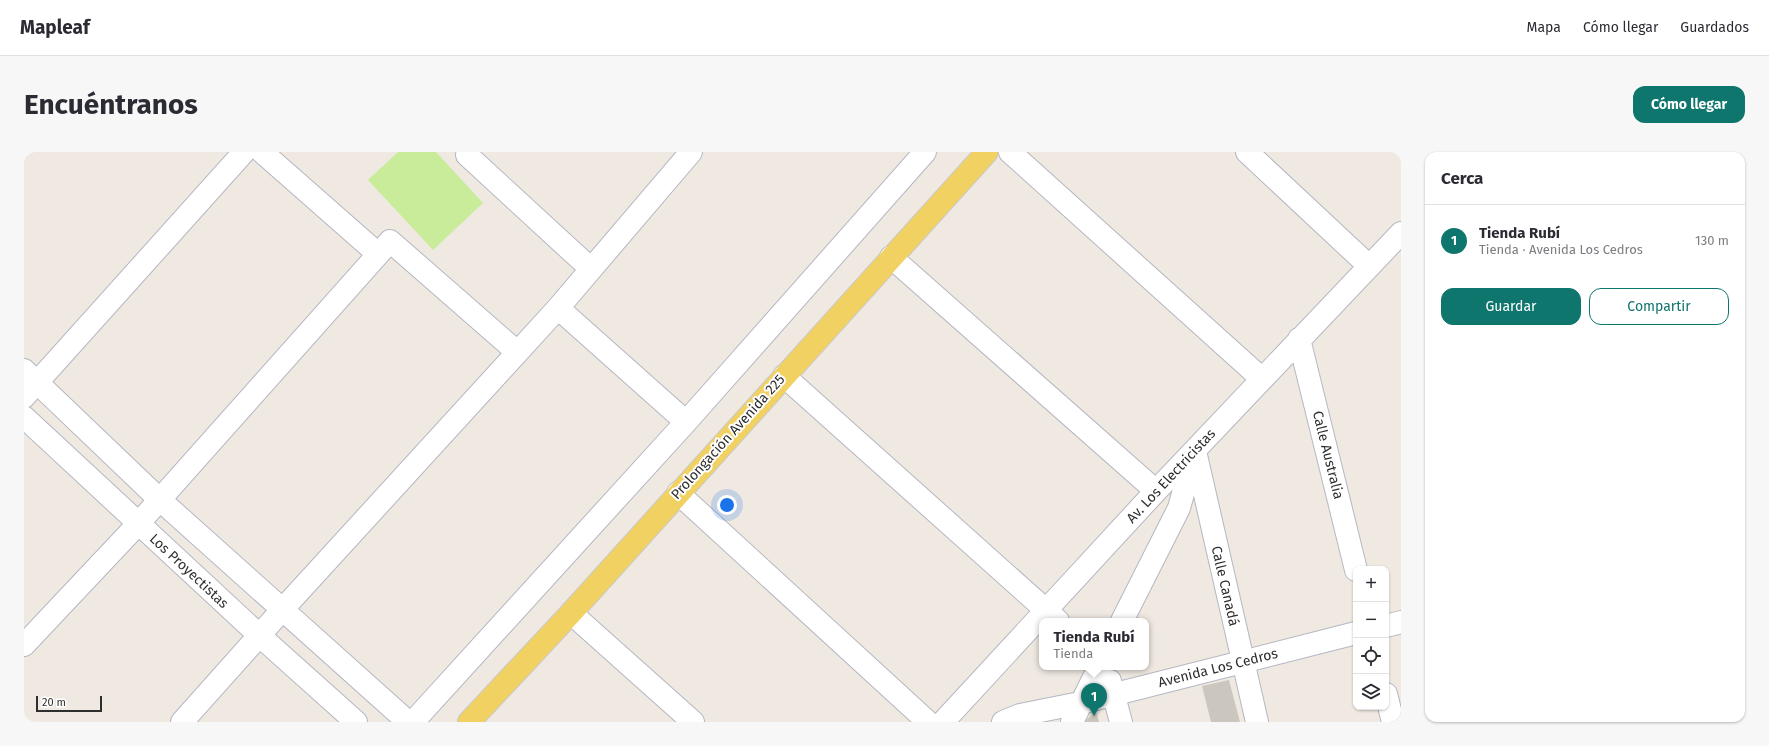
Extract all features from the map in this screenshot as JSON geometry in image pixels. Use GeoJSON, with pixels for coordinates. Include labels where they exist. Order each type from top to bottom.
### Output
{"type":"FeatureCollection","features":[{"type":"Feature","properties":{"kind":"main road","name":"Prolongación Avenida 225"},"geometry":{"type":"LineString","coordinates":[[469,722],[571,613],[987,152]]}},
{"type":"Feature","properties":{"kind":"street"},"geometry":{"type":"LineString","coordinates":[[244,152],[28,383],[408,722]]}},
{"type":"Feature","properties":{"kind":"street"},"geometry":{"type":"LineString","coordinates":[[262,152],[378,254]]}},
{"type":"Feature","properties":{"kind":"street"},"geometry":{"type":"LineString","coordinates":[[469,152],[467,154],[591,269]]}},
{"type":"Feature","properties":{"kind":"street"},"geometry":{"type":"LineString","coordinates":[[182,722],[282,610],[558,308],[692,152]]}},
{"type":"Feature","properties":{"kind":"street"},"geometry":{"type":"LineString","coordinates":[[413,722],[686,422],[925,152]]}},
{"type":"Feature","properties":{"kind":"street"},"geometry":{"type":"LineString","coordinates":[[1010,152],[1262,379]]}},
{"type":"Feature","properties":{"kind":"street"},"geometry":{"type":"LineString","coordinates":[[1247,152],[1369,266]]}},
{"type":"Feature","properties":{"kind":"street","name":"Av. Los Electricistas"},"geometry":{"type":"LineString","coordinates":[[1051,616],[1156,491],[1401,233]]}},
{"type":"Feature","properties":{"kind":"street"},"geometry":{"type":"LineString","coordinates":[[24,645],[138,524],[390,241],[517,352]]}},
{"type":"Feature","properties":{"kind":"street"},"geometry":{"type":"LineString","coordinates":[[891,257],[1156,491]]}},
{"type":"Feature","properties":{"kind":"street"},"geometry":{"type":"LineString","coordinates":[[558,308],[686,422]]}},
{"type":"Feature","properties":{"kind":"street","name":"Calle Australia"},"geometry":{"type":"LineString","coordinates":[[1299,339],[1355,566]]}},
{"type":"Feature","properties":{"kind":"street"},"geometry":{"type":"LineString","coordinates":[[784,376],[1051,616]]}},
{"type":"Feature","properties":{"kind":"street","name":"Los Proyectistas"},"geometry":{"type":"LineString","coordinates":[[24,417],[138,524],[356,722]]}},
{"type":"Feature","properties":{"kind":"street"},"geometry":{"type":"LineString","coordinates":[[1124,618],[1179,508],[1194,451]]}},
{"type":"Feature","properties":{"kind":"street","name":"Calle Canadá"},"geometry":{"type":"LineString","coordinates":[[1194,451],[1257,722]]}},
{"type":"Feature","properties":{"kind":"street"},"geometry":{"type":"LineString","coordinates":[[678,493],[928,722]]}},
{"type":"Feature","properties":{"kind":"street"},"geometry":{"type":"LineString","coordinates":[[571,613],[693,722]]}},
{"type":"Feature","properties":{"kind":"street"},"geometry":{"type":"LineString","coordinates":[[1389,625],[1401,622]]}},
{"type":"Feature","properties":{"kind":"street","name":"Av. Los Electricistas"},"geometry":{"type":"LineString","coordinates":[[943,722],[1039,628]]}},
{"type":"Feature","properties":{"kind":"street","name":"Avenida Los Cedros"},"geometry":{"type":"LineString","coordinates":[[1004,722],[1020,715],[1114,694],[1353,634]]}},
{"type":"Feature","properties":{"kind":"street"},"geometry":{"type":"LineString","coordinates":[[1072,722],[1080,702],[1096,670]]}},
{"type":"Feature","properties":{"kind":"street"},"geometry":{"type":"LineString","coordinates":[[1106,670],[1121,722]]}},
{"type":"Feature","properties":{"kind":"street"},"geometry":{"type":"LineString","coordinates":[[1389,706],[1393,722]]}},
{"type":"Feature","properties":{"kind":"green space"},"geometry":{"type":"Polygon","coordinates":[[[398,152],[436,152],[483,203],[433,250],[368,180],[398,152]]]}},
{"type":"Feature","properties":{"kind":"building"},"geometry":{"type":"Polygon","coordinates":[[[1229,680],[1240,722],[1211,722],[1202,686],[1229,680]]]}},
{"type":"Feature","properties":{"kind":"building"},"geometry":{"type":"Polygon","coordinates":[[[1096,712],[1099,722],[1085,722],[1087,719],[1096,712]]]}},
{"type":"Feature","properties":{"kind":"place","name":"Tienda Rubí"},"geometry":{"type":"Point","coordinates":[1094,716]}}]}
